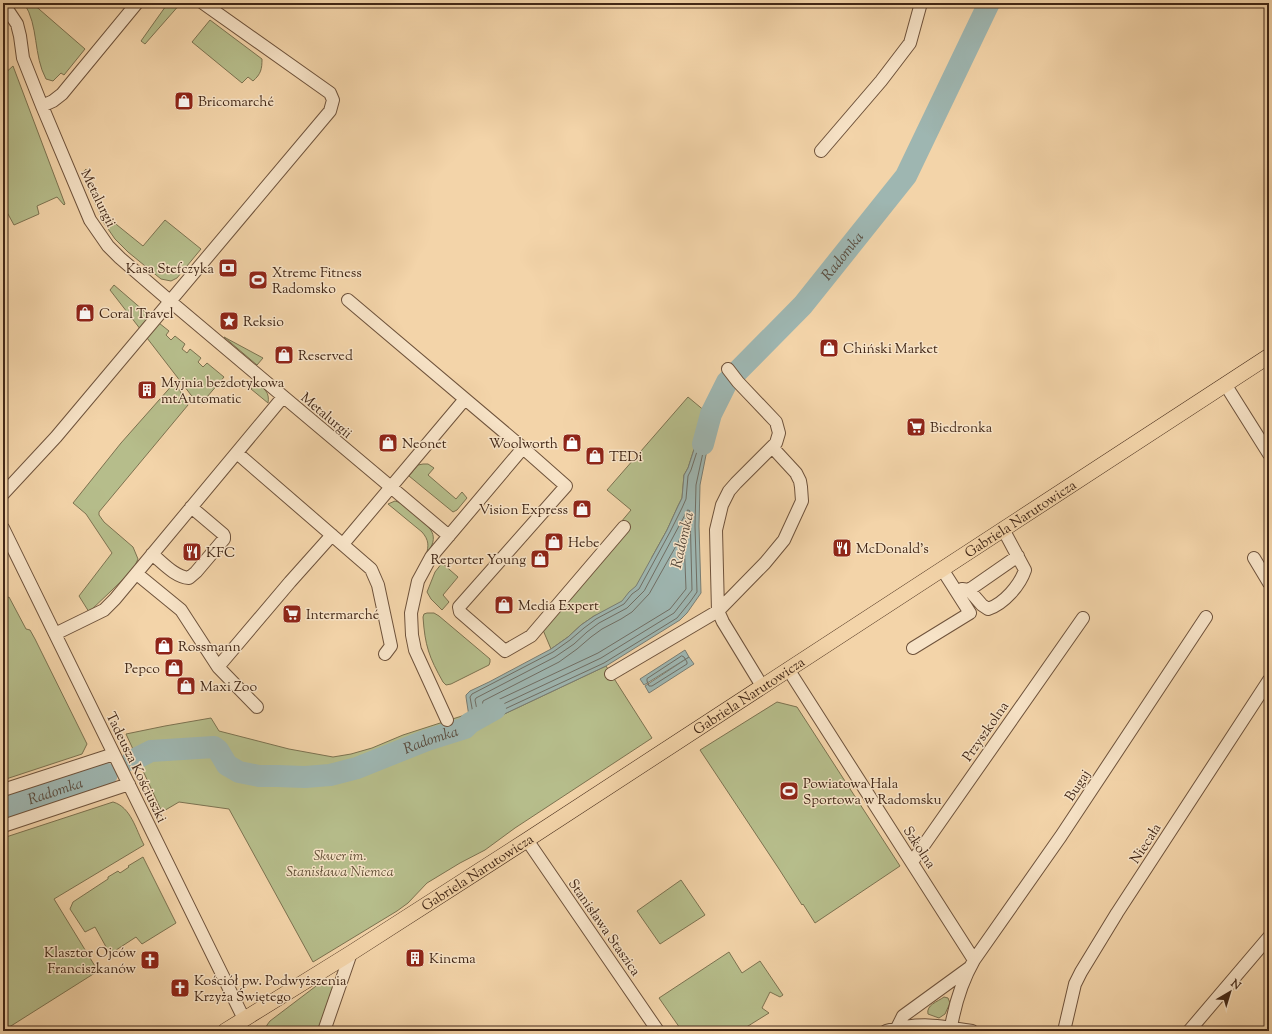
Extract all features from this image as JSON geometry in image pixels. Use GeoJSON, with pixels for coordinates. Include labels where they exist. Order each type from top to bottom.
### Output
{"type":"FeatureCollection","features":[{"type":"Feature","properties":{"kind":"main road","name":"Gabriela Narutowicza"},"geometry":{"type":"LineString","coordinates":[[225,1031],[247,1025],[351,953],[788,669],[946,575],[1003,529],[1269,356]]}},
{"type":"Feature","properties":{"kind":"street"},"geometry":{"type":"LineString","coordinates":[[42,106],[53,101],[62,94],[138,3]]}},
{"type":"Feature","properties":{"kind":"street"},"geometry":{"type":"LineString","coordinates":[[3,494],[56,437],[330,111],[333,100],[330,93],[203,3]]}},
{"type":"Feature","properties":{"kind":"street"},"geometry":{"type":"LineString","coordinates":[[821,150],[881,81],[910,43],[921,3]]}},
{"type":"Feature","properties":{"kind":"street","name":"Metalurgii"},"geometry":{"type":"LineString","coordinates":[[3,7],[9,12],[17,24],[23,58],[90,220],[99,234],[120,258],[449,536]]}},
{"type":"Feature","properties":{"kind":"street"},"geometry":{"type":"LineString","coordinates":[[348,300],[566,486],[459,607],[460,612],[505,651],[531,636],[624,527]]}},
{"type":"Feature","properties":{"kind":"street"},"geometry":{"type":"LineString","coordinates":[[728,369],[738,382],[776,422],[779,433],[778,440],[772,447],[729,491],[722,505],[716,530],[718,612],[762,686]]}},
{"type":"Feature","properties":{"kind":"street"},"geometry":{"type":"LineString","coordinates":[[1225,384],[1269,454]]}},
{"type":"Feature","properties":{"kind":"street"},"geometry":{"type":"LineString","coordinates":[[55,634],[104,610],[137,574],[283,397]]}},
{"type":"Feature","properties":{"kind":"street"},"geometry":{"type":"LineString","coordinates":[[343,544],[465,399]]}},
{"type":"Feature","properties":{"kind":"street"},"geometry":{"type":"LineString","coordinates":[[611,674],[718,612],[777,550],[784,540],[802,501],[800,481],[796,473],[772,447]]}},
{"type":"Feature","properties":{"kind":"street"},"geometry":{"type":"LineString","coordinates":[[447,720],[416,650],[412,635],[411,613],[418,581],[431,557],[523,448]]}},
{"type":"Feature","properties":{"kind":"street"},"geometry":{"type":"LineString","coordinates":[[237,453],[370,569],[378,585],[391,646],[385,654]]}},
{"type":"Feature","properties":{"kind":"street"},"geometry":{"type":"LineString","coordinates":[[152,554],[183,578],[189,578],[196,572],[224,539],[223,534],[191,507]]}},
{"type":"Feature","properties":{"kind":"street","name":"Tadeusza Kościuszki"},"geometry":{"type":"LineString","coordinates":[[3,528],[247,1025]]}},
{"type":"Feature","properties":{"kind":"street"},"geometry":{"type":"LineString","coordinates":[[946,575],[962,589],[969,590],[982,605],[988,609],[994,607],[1005,599],[1022,577],[1025,570],[1003,529]]}},
{"type":"Feature","properties":{"kind":"street"},"geometry":{"type":"LineString","coordinates":[[218,667],[332,535]]}},
{"type":"Feature","properties":{"kind":"street"},"geometry":{"type":"LineString","coordinates":[[969,590],[1018,556]]}},
{"type":"Feature","properties":{"kind":"street"},"geometry":{"type":"LineString","coordinates":[[1254,558],[1269,582]]}},
{"type":"Feature","properties":{"kind":"street"},"geometry":{"type":"LineString","coordinates":[[137,574],[181,610],[218,667],[257,707]]}},
{"type":"Feature","properties":{"kind":"street"},"geometry":{"type":"LineString","coordinates":[[913,648],[970,613],[946,575]]}},
{"type":"Feature","properties":{"kind":"street","name":"Bugaj"},"geometry":{"type":"LineString","coordinates":[[950,1027],[956,1003],[972,964],[1061,836],[1206,617]]}},
{"type":"Feature","properties":{"kind":"street","name":"Przyszkolna"},"geometry":{"type":"LineString","coordinates":[[912,862],[1083,618]]}},
{"type":"Feature","properties":{"kind":"street","name":"Szkolna"},"geometry":{"type":"LineString","coordinates":[[788,669],[912,862],[972,964]]}},
{"type":"Feature","properties":{"kind":"street","name":"Niecała"},"geometry":{"type":"LineString","coordinates":[[1064,1031],[1075,984],[1081,972],[1116,913],[1269,680]]}},
{"type":"Feature","properties":{"kind":"street"},"geometry":{"type":"LineString","coordinates":[[3,790],[114,754]]}},
{"type":"Feature","properties":{"kind":"street"},"geometry":{"type":"LineString","coordinates":[[3,826],[129,784]]}},
{"type":"Feature","properties":{"kind":"street","name":"Stanisława Staszica"},"geometry":{"type":"LineString","coordinates":[[527,840],[658,1031]]}},
{"type":"Feature","properties":{"kind":"street"},"geometry":{"type":"LineString","coordinates":[[1189,1031],[1269,937]]}},
{"type":"Feature","properties":{"kind":"street"},"geometry":{"type":"LineString","coordinates":[[324,1031],[351,953]]}},
{"type":"Feature","properties":{"kind":"street","name":"Bugaj"},"geometry":{"type":"LineString","coordinates":[[892,1029],[903,1016],[972,964]]}},
{"type":"Feature","properties":{"kind":"street"},"geometry":{"type":"LineString","coordinates":[[892,1029],[922,1024],[972,1031]]}},
{"type":"Feature","properties":{"kind":"green space"},"geometry":{"type":"Polygon","coordinates":[[[24,3],[32,3],[85,49],[64,75],[61,73],[53,81],[46,79],[42,70],[32,21],[24,3]]]}},
{"type":"Feature","properties":{"kind":"green space"},"geometry":{"type":"Polygon","coordinates":[[[168,3],[181,3],[145,44],[141,41],[168,3]]]}},
{"type":"Feature","properties":{"kind":"green space"},"geometry":{"type":"Polygon","coordinates":[[[210,20],[262,59],[262,66],[258,76],[253,81],[248,77],[242,83],[192,42],[210,20]]]}},
{"type":"Feature","properties":{"kind":"green space"},"geometry":{"type":"Polygon","coordinates":[[[13,66],[65,204],[64,205],[57,197],[37,206],[39,214],[14,225],[3,205],[3,75],[13,66]]]}},
{"type":"Feature","properties":{"kind":"green space"},"geometry":{"type":"Polygon","coordinates":[[[86,169],[101,212],[143,246],[165,220],[201,249],[177,278],[171,281],[161,279],[128,252],[115,239],[104,223],[82,174],[86,169]]]}},
{"type":"Feature","properties":{"kind":"green space"},"geometry":{"type":"Polygon","coordinates":[[[114,285],[151,317],[141,330],[110,290],[114,285]]]}},
{"type":"Feature","properties":{"kind":"green space"},"geometry":{"type":"Polygon","coordinates":[[[159,323],[169,331],[166,335],[171,340],[175,336],[185,344],[182,349],[187,353],[190,349],[201,358],[198,362],[203,367],[207,363],[224,377],[201,404],[191,395],[147,338],[159,323]]]}},
{"type":"Feature","properties":{"kind":"green space"},"geometry":{"type":"Polygon","coordinates":[[[224,337],[263,358],[257,365],[224,337]]]}},
{"type":"Feature","properties":{"kind":"green space"},"geometry":{"type":"Polygon","coordinates":[[[175,382],[188,405],[99,512],[99,515],[104,522],[133,547],[138,559],[133,570],[89,612],[79,596],[112,553],[86,514],[73,503],[121,443],[175,382]]]}},
{"type":"Feature","properties":{"kind":"green space"},"geometry":{"type":"Polygon","coordinates":[[[257,382],[267,393],[268,403],[251,389],[257,382]]]}},
{"type":"Feature","properties":{"kind":"green space"},"geometry":{"type":"Polygon","coordinates":[[[688,397],[706,412],[688,468],[684,475],[682,498],[652,557],[645,594],[594,616],[551,649],[543,630],[630,529],[621,522],[631,510],[607,490],[688,397]]]}},
{"type":"Feature","properties":{"kind":"green space"},"geometry":{"type":"Polygon","coordinates":[[[428,464],[434,468],[428,475],[456,499],[462,492],[467,498],[457,510],[453,512],[409,476],[418,465],[428,464]]]}},
{"type":"Feature","properties":{"kind":"green space"},"geometry":{"type":"Polygon","coordinates":[[[395,501],[407,508],[432,532],[433,542],[426,555],[428,546],[426,538],[422,532],[388,504],[395,501]]]}},
{"type":"Feature","properties":{"kind":"green space"},"geometry":{"type":"Polygon","coordinates":[[[442,563],[458,577],[443,595],[449,602],[442,610],[431,599],[427,592],[435,572],[442,563]]]}},
{"type":"Feature","properties":{"kind":"green space"},"geometry":{"type":"Polygon","coordinates":[[[9,597],[26,629],[30,630],[35,639],[87,744],[82,754],[3,780],[3,600],[9,597]]]}},
{"type":"Feature","properties":{"kind":"green space"},"geometry":{"type":"Polygon","coordinates":[[[434,613],[439,616],[490,659],[489,665],[451,684],[446,685],[434,665],[428,651],[423,617],[424,614],[434,613]]]}},
{"type":"Feature","properties":{"kind":"green space","name":"Skwer im. Stanisława Niemca"},"geometry":{"type":"Polygon","coordinates":[[[606,666],[652,738],[515,828],[485,850],[427,883],[408,903],[397,911],[313,962],[229,809],[179,802],[162,812],[126,734],[211,718],[219,731],[289,749],[333,757],[372,748],[403,735],[468,714],[470,723],[481,725],[606,666]]]}},
{"type":"Feature","properties":{"kind":"green space","name":"Powiatowa Hala Sportowa w Radomsku"},"geometry":{"type":"Polygon","coordinates":[[[777,702],[797,707],[900,866],[815,923],[700,750],[777,702]]]}},
{"type":"Feature","properties":{"kind":"green space"},"geometry":{"type":"Polygon","coordinates":[[[103,764],[105,769],[97,773],[3,804],[3,795],[103,764]]]}},
{"type":"Feature","properties":{"kind":"green space"},"geometry":{"type":"Polygon","coordinates":[[[110,779],[111,782],[3,819],[3,810],[88,782],[110,779]]]}},
{"type":"Feature","properties":{"kind":"green space"},"geometry":{"type":"Polygon","coordinates":[[[113,802],[129,814],[144,845],[54,899],[98,971],[3,1031],[3,838],[113,802]]]}},
{"type":"Feature","properties":{"kind":"green space"},"geometry":{"type":"Polygon","coordinates":[[[143,857],[176,923],[142,944],[136,937],[110,954],[95,927],[85,932],[70,909],[73,902],[108,879],[108,877],[118,871],[120,873],[143,857]]]}},
{"type":"Feature","properties":{"kind":"green space"},"geometry":{"type":"Polygon","coordinates":[[[681,880],[705,915],[660,944],[637,911],[681,880]]]}},
{"type":"Feature","properties":{"kind":"green space"},"geometry":{"type":"Polygon","coordinates":[[[729,952],[742,973],[760,961],[783,995],[780,997],[770,992],[762,1008],[769,1013],[740,1031],[682,1031],[659,998],[729,952]]]}},
{"type":"Feature","properties":{"kind":"green space"},"geometry":{"type":"Polygon","coordinates":[[[324,980],[330,982],[333,988],[318,1031],[265,1031],[270,1021],[324,980]]]}},
{"type":"Feature","properties":{"kind":"green space"},"geometry":{"type":"Polygon","coordinates":[[[944,997],[948,998],[950,1003],[945,1014],[939,1018],[928,1014],[930,1006],[944,997]]]}},
{"type":"Feature","properties":{"kind":"water"},"geometry":{"type":"Polygon","coordinates":[[[706,412],[716,420],[706,455],[700,485],[699,526],[701,593],[687,613],[680,620],[606,666],[481,725],[470,723],[466,695],[470,691],[551,649],[594,616],[622,601],[636,586],[667,530],[682,498],[684,475],[688,468],[706,412]]]}},
{"type":"Feature","properties":{"kind":"water"},"geometry":{"type":"Polygon","coordinates":[[[685,650],[689,657],[644,685],[640,679],[685,650]]]}},
{"type":"Feature","properties":{"kind":"water"},"geometry":{"type":"Polygon","coordinates":[[[689,657],[694,664],[649,693],[645,686],[689,657]]]}},
{"type":"Feature","properties":{"kind":"waterway","name":"Radomka"},"geometry":{"type":"LineString","coordinates":[[703,444],[711,414],[727,382],[803,305],[906,176],[989,3]]}},
{"type":"Feature","properties":{"kind":"waterway","name":"Radomka"},"geometry":{"type":"LineString","coordinates":[[133,760],[151,751],[214,747],[218,750],[227,765],[239,772],[259,776],[305,777],[330,775],[357,768],[427,740],[465,728],[470,723],[495,709]]}},
{"type":"Feature","properties":{"kind":"waterway","name":"Radomka"},"geometry":{"type":"LineString","coordinates":[[3,808],[107,774]]}},
{"type":"Feature","properties":{"kind":"place","name":"Bricomarché"},"geometry":{"type":"Point","coordinates":[184,101]}},
{"type":"Feature","properties":{"kind":"place","name":"Kasa Stefczyka"},"geometry":{"type":"Point","coordinates":[228,268]}},
{"type":"Feature","properties":{"kind":"place","name":"Xtreme Fitness Radomsko"},"geometry":{"type":"Point","coordinates":[258,280]}},
{"type":"Feature","properties":{"kind":"place","name":"Coral Travel"},"geometry":{"type":"Point","coordinates":[85,313]}},
{"type":"Feature","properties":{"kind":"place","name":"Reksio"},"geometry":{"type":"Point","coordinates":[229,321]}},
{"type":"Feature","properties":{"kind":"place","name":"Chiński Market"},"geometry":{"type":"Point","coordinates":[829,348]}},
{"type":"Feature","properties":{"kind":"place","name":"Reserved"},"geometry":{"type":"Point","coordinates":[284,355]}},
{"type":"Feature","properties":{"kind":"place","name":"Myjnia bezdotykowa mtAutomatic"},"geometry":{"type":"Point","coordinates":[147,390]}},
{"type":"Feature","properties":{"kind":"place","name":"Biedronka"},"geometry":{"type":"Point","coordinates":[916,427]}},
{"type":"Feature","properties":{"kind":"place","name":"Neonet"},"geometry":{"type":"Point","coordinates":[388,443]}},
{"type":"Feature","properties":{"kind":"place","name":"Woolworth"},"geometry":{"type":"Point","coordinates":[572,443]}},
{"type":"Feature","properties":{"kind":"place","name":"TEDi"},"geometry":{"type":"Point","coordinates":[595,456]}},
{"type":"Feature","properties":{"kind":"place","name":"Vision Express"},"geometry":{"type":"Point","coordinates":[582,509]}},
{"type":"Feature","properties":{"kind":"place","name":"Hebe"},"geometry":{"type":"Point","coordinates":[554,542]}},
{"type":"Feature","properties":{"kind":"place","name":"McDonald's"},"geometry":{"type":"Point","coordinates":[842,548]}},
{"type":"Feature","properties":{"kind":"place","name":"KFC"},"geometry":{"type":"Point","coordinates":[192,552]}},
{"type":"Feature","properties":{"kind":"place","name":"Reporter Young"},"geometry":{"type":"Point","coordinates":[540,559]}},
{"type":"Feature","properties":{"kind":"place","name":"Media Expert"},"geometry":{"type":"Point","coordinates":[504,605]}},
{"type":"Feature","properties":{"kind":"place","name":"Intermarché"},"geometry":{"type":"Point","coordinates":[292,614]}},
{"type":"Feature","properties":{"kind":"place","name":"Rossmann"},"geometry":{"type":"Point","coordinates":[164,646]}},
{"type":"Feature","properties":{"kind":"place","name":"Pepco"},"geometry":{"type":"Point","coordinates":[174,668]}},
{"type":"Feature","properties":{"kind":"place","name":"Maxi Zoo"},"geometry":{"type":"Point","coordinates":[186,686]}},
{"type":"Feature","properties":{"kind":"place","name":"Powiatowa Hala Sportowa w Radomsku"},"geometry":{"type":"Point","coordinates":[789,791]}},
{"type":"Feature","properties":{"kind":"place","name":"Kinema"},"geometry":{"type":"Point","coordinates":[415,958]}},
{"type":"Feature","properties":{"kind":"place","name":"Klasztor Ojców Franciszkanów"},"geometry":{"type":"Point","coordinates":[150,960]}},
{"type":"Feature","properties":{"kind":"place","name":"Kościół pw. Podwyższenia Krzyża Świętego"},"geometry":{"type":"Point","coordinates":[180,988]}}]}
